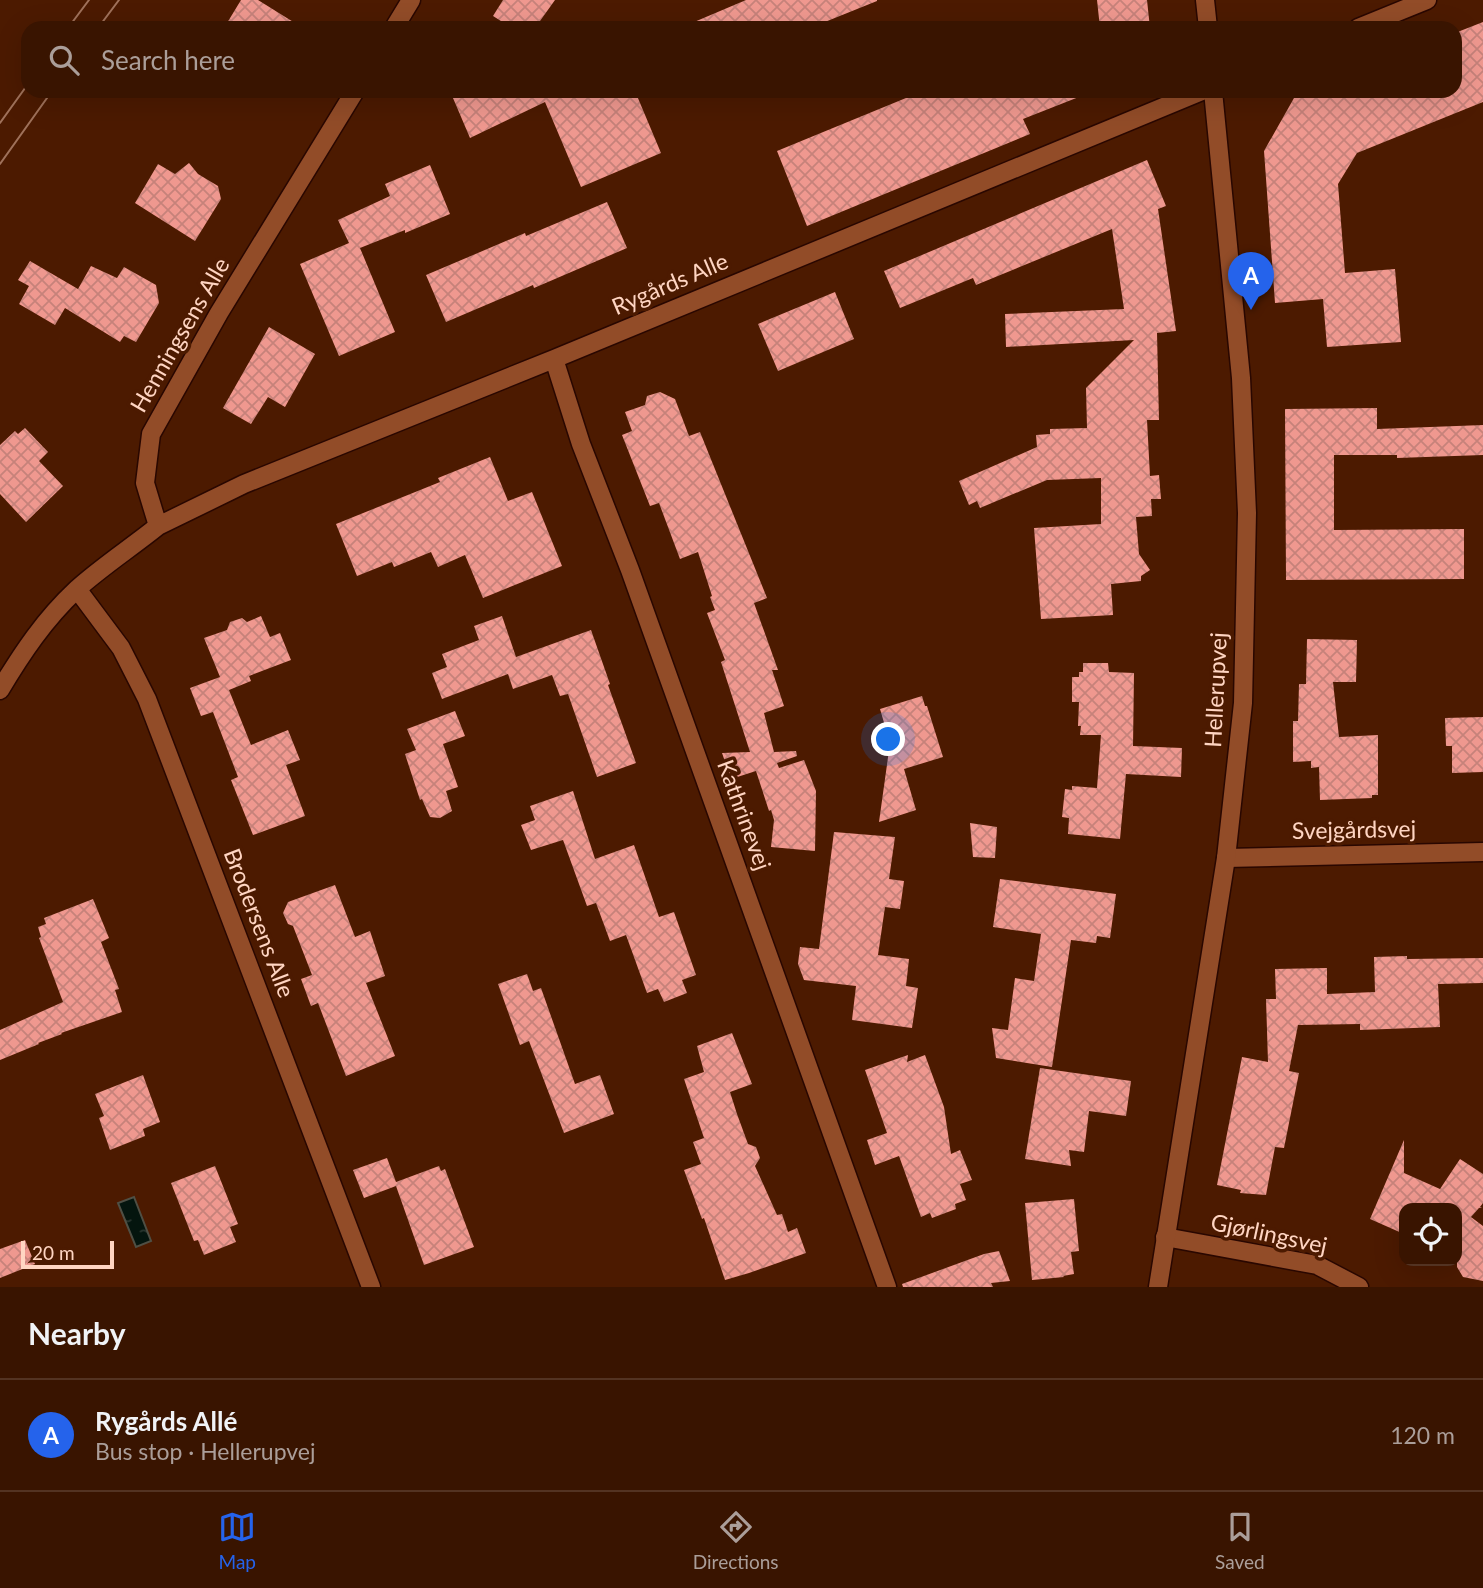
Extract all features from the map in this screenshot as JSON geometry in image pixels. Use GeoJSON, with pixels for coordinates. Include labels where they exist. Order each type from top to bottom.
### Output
{"type":"FeatureCollection","features":[{"type":"Feature","properties":{"kind":"street"},"geometry":{"type":"LineString","coordinates":[[398,21],[411,0]]}},
{"type":"Feature","properties":{"kind":"street"},"geometry":{"type":"LineString","coordinates":[[1205,0],[1207,21]]}},
{"type":"Feature","properties":{"kind":"street"},"geometry":{"type":"LineString","coordinates":[[1375,21],[1427,0]]}},
{"type":"Feature","properties":{"kind":"street","name":"Henningsens Alle"},"geometry":{"type":"LineString","coordinates":[[158,526],[145,483],[151,434],[219,313],[351,98]]}},
{"type":"Feature","properties":{"kind":"street","name":"Rygårds Alle"},"geometry":{"type":"LineString","coordinates":[[158,526],[244,484],[1185,98]]}},
{"type":"Feature","properties":{"kind":"street","name":"Hellerupvej"},"geometry":{"type":"LineString","coordinates":[[1158,1287],[1226,858],[1243,704],[1247,513],[1241,379],[1214,98]]}},
{"type":"Feature","properties":{"kind":"street","name":"Kathrinevej"},"geometry":{"type":"LineString","coordinates":[[554,359],[581,444],[630,570],[887,1287]]}},
{"type":"Feature","properties":{"kind":"street"},"geometry":{"type":"LineString","coordinates":[[0,690],[39,629],[77,589],[158,526]]}},
{"type":"Feature","properties":{"kind":"street","name":"Brodersens Alle"},"geometry":{"type":"LineString","coordinates":[[77,589],[121,648],[147,699],[371,1287]]}},
{"type":"Feature","properties":{"kind":"street","name":"Svejgårdsvej"},"geometry":{"type":"LineString","coordinates":[[1226,858],[1483,852]]}},
{"type":"Feature","properties":{"kind":"street","name":"Gjørlingsvej"},"geometry":{"type":"LineString","coordinates":[[1166,1237],[1317,1265],[1359,1287]]}},
{"type":"Feature","properties":{"kind":"water"},"geometry":{"type":"Polygon","coordinates":[[[134,1197],[151,1241],[136,1247],[118,1203],[134,1197]]]}},
{"type":"Feature","properties":{"kind":"building"},"geometry":{"type":"Polygon","coordinates":[[[241,0],[258,0],[292,21],[228,21],[241,0]]]}},
{"type":"Feature","properties":{"kind":"building"},"geometry":{"type":"Polygon","coordinates":[[[503,0],[555,0],[540,21],[501,21],[493,16],[503,0]]]}},
{"type":"Feature","properties":{"kind":"building"},"geometry":{"type":"Polygon","coordinates":[[[746,0],[877,0],[827,21],[696,21],[746,0]]]}},
{"type":"Feature","properties":{"kind":"building"},"geometry":{"type":"Polygon","coordinates":[[[1097,0],[1147,0],[1149,21],[1099,21],[1097,0]]]}},
{"type":"Feature","properties":{"kind":"building"},"geometry":{"type":"Polygon","coordinates":[[[1483,22],[1483,102],[1357,153],[1338,184],[1345,273],[1395,269],[1401,342],[1327,347],[1323,299],[1275,303],[1264,151],[1294,98],[1462,98],[1462,30],[1483,22]]]}},
{"type":"Feature","properties":{"kind":"building"},"geometry":{"type":"Polygon","coordinates":[[[453,98],[638,98],[661,153],[581,187],[545,102],[470,138],[453,98]]]}},
{"type":"Feature","properties":{"kind":"building"},"geometry":{"type":"Polygon","coordinates":[[[906,98],[1076,98],[1023,119],[1030,134],[807,226],[777,151],[906,98]]]}},
{"type":"Feature","properties":{"kind":"building"},"geometry":{"type":"Polygon","coordinates":[[[1147,160],[1166,206],[1158,209],[1176,331],[1157,333],[1159,420],[1147,420],[1150,476],[1159,475],[1161,499],[1151,499],[1152,516],[1136,517],[1139,554],[1150,570],[1141,576],[1141,581],[1111,584],[1113,615],[1041,619],[1034,528],[1101,524],[1101,478],[1047,480],[980,508],[977,501],[969,505],[959,481],[1037,447],[1036,435],[1050,434],[1050,429],[1087,428],[1086,388],[1134,340],[1006,347],[1005,314],[1124,309],[1112,229],[976,285],[973,278],[900,308],[884,271],[1147,160]]]}},
{"type":"Feature","properties":{"kind":"building"},"geometry":{"type":"Polygon","coordinates":[[[189,163],[198,174],[218,186],[221,199],[195,241],[135,203],[158,164],[175,174],[189,163]]]}},
{"type":"Feature","properties":{"kind":"building"},"geometry":{"type":"Polygon","coordinates":[[[430,165],[450,214],[360,248],[395,332],[339,356],[300,264],[349,243],[338,220],[390,196],[385,184],[430,165]]]}},
{"type":"Feature","properties":{"kind":"building"},"geometry":{"type":"Polygon","coordinates":[[[607,202],[627,248],[446,322],[426,275],[607,202]]]}},
{"type":"Feature","properties":{"kind":"building"},"geometry":{"type":"Polygon","coordinates":[[[30,261],[78,289],[91,266],[117,278],[124,267],[156,285],[159,303],[136,342],[124,336],[120,342],[65,308],[55,325],[19,304],[29,286],[18,280],[30,261]]]}},
{"type":"Feature","properties":{"kind":"building"},"geometry":{"type":"Polygon","coordinates":[[[835,292],[854,339],[778,371],[758,324],[835,292]]]}},
{"type":"Feature","properties":{"kind":"building"},"geometry":{"type":"Polygon","coordinates":[[[269,327],[315,354],[285,407],[268,397],[251,424],[223,408],[269,327]]]}},
{"type":"Feature","properties":{"kind":"building"},"geometry":{"type":"Polygon","coordinates":[[[660,392],[675,399],[689,436],[700,432],[767,598],[754,603],[778,670],[772,670],[784,706],[764,713],[774,752],[796,751],[797,756],[777,763],[779,768],[804,760],[816,791],[815,851],[771,847],[774,820],[756,771],[731,779],[722,753],[750,752],[721,662],[725,660],[707,613],[715,610],[710,597],[712,596],[698,552],[680,559],[659,503],[650,506],[622,435],[632,431],[625,412],[645,405],[647,396],[660,392]]]}},
{"type":"Feature","properties":{"kind":"building"},"geometry":{"type":"Polygon","coordinates":[[[1377,408],[1377,429],[1483,425],[1483,455],[1397,458],[1397,455],[1334,455],[1334,530],[1464,529],[1464,579],[1286,580],[1285,409],[1377,408]]]}},
{"type":"Feature","properties":{"kind":"building"},"geometry":{"type":"Polygon","coordinates":[[[25,428],[48,452],[39,461],[63,486],[26,522],[0,494],[0,445],[15,431],[18,434],[25,428]]]}},
{"type":"Feature","properties":{"kind":"building"},"geometry":{"type":"Polygon","coordinates":[[[490,457],[508,501],[532,492],[562,566],[483,598],[465,555],[438,567],[431,552],[394,567],[392,562],[357,576],[336,524],[440,482],[438,478],[490,457]]]}},
{"type":"Feature","properties":{"kind":"building"},"geometry":{"type":"Polygon","coordinates":[[[261,616],[270,637],[280,633],[291,660],[249,676],[251,681],[229,690],[251,745],[288,730],[300,760],[286,765],[305,816],[253,835],[231,780],[238,777],[213,712],[201,716],[190,688],[220,677],[204,638],[227,630],[230,622],[242,618],[247,622],[261,616]]]}},
{"type":"Feature","properties":{"kind":"building"},"geometry":{"type":"Polygon","coordinates":[[[502,616],[516,657],[591,630],[636,763],[597,777],[568,694],[560,696],[552,675],[513,689],[508,674],[442,699],[432,673],[447,667],[442,654],[479,640],[474,626],[502,616]]]}},
{"type":"Feature","properties":{"kind":"building"},"geometry":{"type":"Polygon","coordinates":[[[1307,639],[1357,640],[1356,682],[1333,682],[1339,737],[1378,735],[1378,795],[1372,795],[1372,798],[1320,800],[1319,767],[1311,768],[1311,761],[1293,762],[1293,721],[1298,721],[1299,684],[1306,684],[1307,639]]]}},
{"type":"Feature","properties":{"kind":"building"},"geometry":{"type":"Polygon","coordinates":[[[1083,663],[1108,663],[1109,672],[1134,673],[1133,746],[1182,748],[1181,777],[1126,774],[1120,839],[1068,834],[1069,818],[1062,817],[1065,789],[1072,790],[1072,786],[1097,788],[1101,735],[1080,735],[1079,702],[1072,702],[1072,677],[1079,677],[1079,672],[1083,672],[1083,663]]]}},
{"type":"Feature","properties":{"kind":"building"},"geometry":{"type":"Polygon","coordinates":[[[922,696],[943,757],[904,769],[916,810],[879,822],[890,743],[880,709],[922,696]]]}},
{"type":"Feature","properties":{"kind":"building"},"geometry":{"type":"Polygon","coordinates":[[[455,711],[465,736],[443,744],[458,787],[446,791],[452,811],[440,818],[430,817],[422,799],[420,800],[405,754],[416,750],[407,729],[455,711]]]}},
{"type":"Feature","properties":{"kind":"building"},"geometry":{"type":"Polygon","coordinates":[[[1483,717],[1483,772],[1452,773],[1452,746],[1446,746],[1445,718],[1483,717]]]}},
{"type":"Feature","properties":{"kind":"building"},"geometry":{"type":"Polygon","coordinates":[[[573,791],[595,859],[634,845],[659,917],[674,912],[696,975],[682,980],[687,993],[664,1002],[658,989],[647,993],[626,935],[610,941],[596,903],[587,906],[563,840],[531,850],[521,825],[535,820],[530,806],[573,791]]]}},
{"type":"Feature","properties":{"kind":"building"},"geometry":{"type":"Polygon","coordinates":[[[970,823],[997,827],[995,858],[973,857],[970,823]]]}},
{"type":"Feature","properties":{"kind":"building"},"geometry":{"type":"Polygon","coordinates":[[[834,832],[895,837],[889,879],[904,881],[900,909],[885,907],[878,955],[909,959],[906,986],[918,988],[912,1028],[852,1020],[856,986],[804,980],[798,964],[800,947],[819,949],[834,832]]]}},
{"type":"Feature","properties":{"kind":"building"},"geometry":{"type":"Polygon","coordinates":[[[1000,879],[1116,894],[1110,938],[1097,936],[1096,943],[1071,940],[1052,1067],[996,1058],[992,1028],[1008,1030],[1015,978],[1034,981],[1041,934],[993,927],[1000,879]]]}},
{"type":"Feature","properties":{"kind":"building"},"geometry":{"type":"Polygon","coordinates":[[[335,885],[355,937],[370,931],[385,976],[366,983],[395,1056],[346,1076],[318,1003],[311,1006],[301,979],[312,975],[293,926],[288,924],[283,913],[288,902],[335,885]]]}},
{"type":"Feature","properties":{"kind":"building"},"geometry":{"type":"Polygon","coordinates":[[[93,899],[109,938],[101,942],[119,989],[115,990],[122,1012],[61,1033],[0,1060],[0,1030],[63,1002],[39,938],[38,927],[46,924],[44,918],[93,899]]]}},
{"type":"Feature","properties":{"kind":"building"},"geometry":{"type":"Polygon","coordinates":[[[1407,956],[1407,959],[1483,958],[1483,983],[1438,984],[1440,1027],[1360,1030],[1360,1024],[1298,1025],[1289,1071],[1299,1073],[1284,1148],[1275,1147],[1266,1195],[1240,1193],[1241,1190],[1217,1185],[1242,1057],[1268,1062],[1266,999],[1276,999],[1275,969],[1327,968],[1327,994],[1375,992],[1374,957],[1407,956]]]}},
{"type":"Feature","properties":{"kind":"building"},"geometry":{"type":"Polygon","coordinates":[[[527,974],[533,991],[541,988],[575,1084],[600,1075],[614,1114],[564,1133],[529,1041],[520,1045],[498,984],[527,974]]]}},
{"type":"Feature","properties":{"kind":"building"},"geometry":{"type":"Polygon","coordinates":[[[732,1033],[752,1084],[730,1092],[737,1114],[748,1144],[756,1147],[760,1158],[755,1166],[777,1215],[782,1214],[788,1232],[797,1228],[806,1253],[725,1280],[684,1170],[701,1164],[693,1142],[704,1138],[684,1079],[704,1072],[697,1046],[732,1033]]]}},
{"type":"Feature","properties":{"kind":"building"},"geometry":{"type":"Polygon","coordinates":[[[908,1055],[907,1062],[925,1055],[944,1107],[951,1154],[960,1150],[972,1180],[960,1184],[966,1200],[955,1204],[956,1209],[932,1218],[930,1213],[921,1217],[899,1156],[875,1165],[867,1140],[887,1133],[865,1070],[908,1055]]]}},
{"type":"Feature","properties":{"kind":"building"},"geometry":{"type":"Polygon","coordinates":[[[1040,1068],[1131,1081],[1126,1116],[1089,1111],[1084,1152],[1069,1150],[1071,1166],[1025,1159],[1040,1068]]]}},
{"type":"Feature","properties":{"kind":"building"},"geometry":{"type":"Polygon","coordinates":[[[143,1075],[160,1122],[143,1129],[145,1136],[110,1150],[99,1118],[104,1116],[95,1094],[143,1075]]]}},
{"type":"Feature","properties":{"kind":"building"},"geometry":{"type":"Polygon","coordinates":[[[1404,1140],[1404,1173],[1440,1189],[1460,1159],[1483,1174],[1482,1208],[1471,1217],[1483,1226],[1483,1281],[1463,1277],[1457,1267],[1462,1266],[1462,1203],[1399,1203],[1399,1232],[1370,1219],[1404,1140]]]}},
{"type":"Feature","properties":{"kind":"building"},"geometry":{"type":"Polygon","coordinates":[[[387,1158],[396,1182],[439,1166],[441,1171],[445,1169],[474,1247],[424,1265],[396,1186],[364,1198],[353,1170],[387,1158]]]}},
{"type":"Feature","properties":{"kind":"building"},"geometry":{"type":"Polygon","coordinates":[[[215,1166],[238,1224],[230,1227],[236,1242],[204,1255],[198,1240],[194,1241],[171,1183],[215,1166]]]}},
{"type":"Feature","properties":{"kind":"building"},"geometry":{"type":"Polygon","coordinates":[[[1074,1199],[1079,1251],[1071,1252],[1074,1274],[1032,1280],[1025,1203],[1074,1199]]]}},
{"type":"Feature","properties":{"kind":"building"},"geometry":{"type":"Polygon","coordinates":[[[25,1240],[35,1264],[0,1278],[0,1249],[25,1240]]]}},
{"type":"Feature","properties":{"kind":"building"},"geometry":{"type":"Polygon","coordinates":[[[999,1251],[1010,1281],[991,1283],[993,1287],[903,1287],[902,1284],[999,1251]]]}},
{"type":"Feature","properties":{"kind":"tram line"},"geometry":{"type":"LineString","coordinates":[[73,21],[89,0]]}},
{"type":"Feature","properties":{"kind":"tram line"},"geometry":{"type":"LineString","coordinates":[[103,21],[119,0]]}},
{"type":"Feature","properties":{"kind":"tram line"},"geometry":{"type":"LineString","coordinates":[[0,123],[21,94]]}},
{"type":"Feature","properties":{"kind":"tram line"},"geometry":{"type":"LineString","coordinates":[[0,164],[47,98]]}},
{"type":"Feature","properties":{"kind":"place","name":"Rygårds Allé"},"geometry":{"type":"Point","coordinates":[1251,310]}}]}
